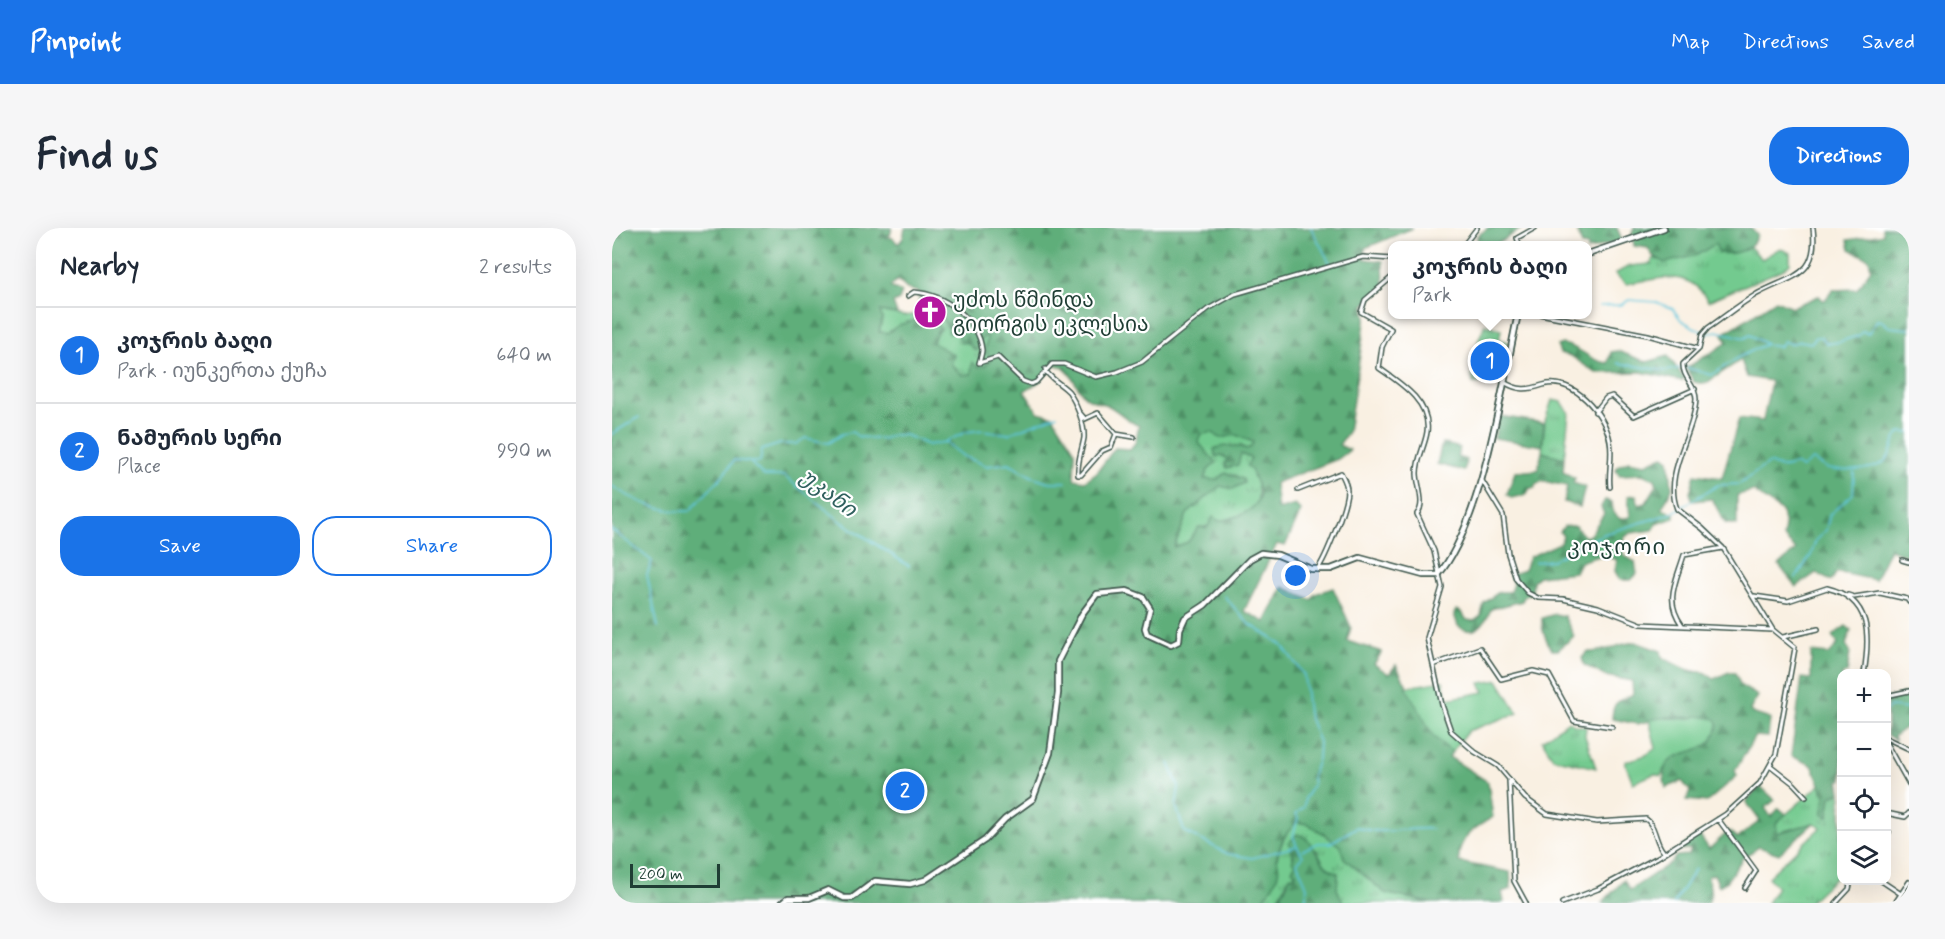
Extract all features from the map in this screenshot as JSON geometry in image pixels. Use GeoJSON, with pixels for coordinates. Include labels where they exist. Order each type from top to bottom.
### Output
{"type":"FeatureCollection","features":[{"type":"Feature","properties":{"kind":"main road"},"geometry":{"type":"LineString","coordinates":[[1592,252],[1664,228]]}},
{"type":"Feature","properties":{"kind":"main road"},"geometry":{"type":"LineString","coordinates":[[782,903],[788,898],[809,898],[828,890],[852,898],[875,881],[902,884],[922,882],[985,840],[1005,819],[1028,806],[1049,761],[1058,693],[1058,661],[1088,604],[1097,594],[1127,591],[1143,597],[1150,608],[1145,628],[1147,634],[1171,645],[1179,641],[1180,629],[1185,618],[1205,605],[1253,556],[1274,553],[1306,568],[1317,570],[1331,568],[1360,558],[1423,574],[1438,575],[1468,519],[1504,382],[1517,319]]}},
{"type":"Feature","properties":{"kind":"street"},"geometry":{"type":"LineString","coordinates":[[1467,241],[1477,228]]}},
{"type":"Feature","properties":{"kind":"street"},"geometry":{"type":"LineString","coordinates":[[1518,241],[1516,238],[1535,228]]}},
{"type":"Feature","properties":{"kind":"street"},"geometry":{"type":"LineString","coordinates":[[1562,903],[1615,881],[1718,819],[1752,791],[1776,754],[1783,705],[1796,655],[1795,648],[1773,630],[1723,548],[1702,528],[1679,512],[1676,507],[1674,471],[1693,417],[1695,389],[1683,371],[1683,364],[1700,348],[1702,335],[1708,328],[1754,296],[1802,272],[1815,249],[1813,228]]}},
{"type":"Feature","properties":{"kind":"street"},"geometry":{"type":"LineString","coordinates":[[909,295],[918,292],[942,298],[967,318],[982,348],[979,363],[999,357],[1023,381],[1031,384],[1039,380],[1045,369],[1058,363],[1096,377],[1125,370],[1142,362],[1208,309],[1235,294],[1363,257],[1388,259]]}},
{"type":"Feature","properties":{"kind":"street"},"geometry":{"type":"LineString","coordinates":[[1388,280],[1365,300],[1361,312],[1391,329],[1383,347],[1379,368],[1412,391],[1424,415],[1426,432],[1417,466],[1421,504],[1417,514],[1434,551],[1441,594],[1428,635],[1442,705],[1451,731],[1475,752],[1498,766],[1525,798],[1547,814],[1597,822],[1646,819],[1651,823],[1656,841],[1664,851]]}},
{"type":"Feature","properties":{"kind":"street"},"geometry":{"type":"LineString","coordinates":[[1562,319],[1648,335],[1700,348]]}},
{"type":"Feature","properties":{"kind":"street"},"geometry":{"type":"LineString","coordinates":[[1045,369],[1048,375],[1060,382],[1069,393],[1078,411],[1084,437],[1079,454],[1078,475],[1081,475],[1102,451],[1111,447],[1116,434]]}},
{"type":"Feature","properties":{"kind":"street"},"geometry":{"type":"LineString","coordinates":[[1504,382],[1514,388],[1523,389],[1536,389],[1543,385],[1567,385],[1582,395],[1595,412],[1610,440],[1610,487]]}},
{"type":"Feature","properties":{"kind":"street"},"geometry":{"type":"LineString","coordinates":[[1595,412],[1609,396],[1619,400],[1625,410],[1634,416],[1695,389]]}},
{"type":"Feature","properties":{"kind":"street"},"geometry":{"type":"LineString","coordinates":[[1078,411],[1085,419],[1098,413],[1116,434],[1134,437]]}},
{"type":"Feature","properties":{"kind":"street"},"geometry":{"type":"LineString","coordinates":[[1298,490],[1341,473],[1346,481],[1345,500],[1325,557],[1317,570]]}},
{"type":"Feature","properties":{"kind":"street"},"geometry":{"type":"LineString","coordinates":[[1480,478],[1503,515],[1508,554],[1516,579],[1523,590],[1538,598],[1563,599],[1598,607],[1639,624],[1773,630]]}},
{"type":"Feature","properties":{"kind":"street"},"geometry":{"type":"LineString","coordinates":[[1682,625],[1672,612],[1671,592],[1684,555],[1723,548]]}},
{"type":"Feature","properties":{"kind":"street"},"geometry":{"type":"LineString","coordinates":[[1902,560],[1909,562]]}},
{"type":"Feature","properties":{"kind":"street"},"geometry":{"type":"LineString","coordinates":[[1754,597],[1783,602],[1793,601],[1824,588],[1854,597],[1880,593],[1895,595],[1909,602]]}},
{"type":"Feature","properties":{"kind":"street"},"geometry":{"type":"LineString","coordinates":[[1840,592],[1855,601],[1864,617],[1867,630],[1864,669]]}},
{"type":"Feature","properties":{"kind":"street"},"geometry":{"type":"LineString","coordinates":[[1783,637],[1818,630]]}},
{"type":"Feature","properties":{"kind":"street"},"geometry":{"type":"LineString","coordinates":[[1433,665],[1480,648],[1501,679],[1533,671],[1549,675],[1574,721],[1612,727]]}},
{"type":"Feature","properties":{"kind":"street"},"geometry":{"type":"LineString","coordinates":[[1891,695],[1909,691]]}},
{"type":"Feature","properties":{"kind":"street"},"geometry":{"type":"LineString","coordinates":[[1891,742],[1909,749]]}},
{"type":"Feature","properties":{"kind":"street"},"geometry":{"type":"LineString","coordinates":[[1891,749],[1909,784]]}},
{"type":"Feature","properties":{"kind":"street"},"geometry":{"type":"LineString","coordinates":[[1771,765],[1806,797]]}},
{"type":"Feature","properties":{"kind":"street"},"geometry":{"type":"LineString","coordinates":[[1509,778],[1514,881],[1526,903]]}},
{"type":"Feature","properties":{"kind":"street"},"geometry":{"type":"LineString","coordinates":[[1891,814],[1905,817],[1909,813]]}},
{"type":"Feature","properties":{"kind":"street"},"geometry":{"type":"LineString","coordinates":[[1718,819],[1756,871],[1745,888]]}},
{"type":"Feature","properties":{"kind":"street"},"geometry":{"type":"LineString","coordinates":[[1895,903],[1909,882]]}},
{"type":"Feature","properties":{"kind":"street"},"geometry":{"type":"LineString","coordinates":[[1836,903],[1849,890],[1850,885]]}},
{"type":"Feature","properties":{"kind":"street"},"geometry":{"type":"LineString","coordinates":[[1888,885],[1901,894]]}},
{"type":"Feature","properties":{"kind":"green space"},"geometry":{"type":"Polygon","coordinates":[[[612,228],[892,228],[890,235],[881,236],[893,238],[898,244],[903,238],[905,228],[1413,228],[1365,248],[1364,259],[1383,261],[1384,286],[1364,305],[1366,316],[1348,432],[1339,445],[1350,450],[1338,459],[1275,483],[1278,510],[1295,505],[1301,511],[1285,546],[1277,544],[1244,611],[1265,622],[1283,587],[1312,600],[1315,594],[1333,588],[1351,627],[1347,641],[1382,652],[1374,664],[1389,674],[1396,665],[1434,737],[1452,752],[1449,757],[1488,782],[1493,817],[1473,830],[1464,840],[1459,862],[1510,872],[1511,889],[1502,892],[1504,902],[1431,903],[1385,893],[1344,858],[1341,847],[1308,824],[1296,822],[1283,838],[1276,859],[1279,870],[1277,876],[1260,903],[612,903],[612,228]],[[897,280],[890,287],[902,292],[899,300],[893,303],[897,314],[880,311],[882,319],[879,332],[887,333],[899,325],[926,317],[941,329],[937,330],[933,343],[954,355],[951,364],[962,375],[971,374],[972,362],[978,367],[985,366],[991,359],[986,352],[987,335],[982,338],[977,351],[966,342],[961,343],[956,328],[950,334],[949,328],[938,312],[941,302],[936,302],[931,307],[919,302],[919,292],[907,289],[897,280]],[[1053,365],[1039,382],[1024,391],[1038,412],[1053,416],[1075,451],[1074,479],[1085,481],[1097,472],[1115,448],[1130,449],[1135,443],[1139,426],[1111,407],[1087,398],[1064,368],[1053,365]],[[1212,432],[1200,435],[1198,442],[1216,463],[1208,470],[1204,479],[1216,480],[1226,473],[1243,479],[1244,483],[1233,489],[1220,486],[1187,514],[1174,547],[1188,542],[1199,527],[1207,528],[1213,517],[1219,521],[1243,514],[1256,504],[1259,498],[1259,490],[1252,471],[1247,466],[1251,458],[1241,454],[1238,465],[1227,468],[1225,463],[1228,459],[1221,455],[1216,457],[1214,449],[1230,446],[1246,449],[1251,447],[1253,442],[1236,435],[1220,438],[1212,432]]]}},
{"type":"Feature","properties":{"kind":"green space"},"geometry":{"type":"Polygon","coordinates":[[[1488,228],[1523,228],[1502,241],[1478,241],[1477,236],[1488,228]]]}},
{"type":"Feature","properties":{"kind":"green space"},"geometry":{"type":"Polygon","coordinates":[[[1582,228],[1617,228],[1622,240],[1592,249],[1592,241],[1580,241],[1577,232],[1582,228]]]}},
{"type":"Feature","properties":{"kind":"green space"},"geometry":{"type":"Polygon","coordinates":[[[1634,228],[1751,228],[1757,235],[1751,245],[1742,251],[1719,253],[1715,244],[1697,255],[1665,263],[1652,255],[1648,248],[1634,246],[1632,233],[1634,228]]]}},
{"type":"Feature","properties":{"kind":"green space"},"geometry":{"type":"Polygon","coordinates":[[[1882,228],[1909,228],[1909,556],[1890,549],[1875,580],[1837,572],[1831,581],[1816,573],[1796,587],[1779,565],[1796,550],[1783,537],[1785,527],[1782,512],[1753,491],[1737,495],[1737,525],[1725,523],[1712,499],[1693,501],[1690,493],[1695,474],[1722,478],[1739,418],[1763,421],[1771,381],[1747,377],[1741,360],[1705,384],[1694,382],[1686,368],[1727,343],[1723,334],[1776,300],[1792,307],[1819,296],[1824,301],[1833,290],[1857,289],[1871,269],[1869,259],[1850,249],[1848,240],[1883,234],[1882,228]]]}},
{"type":"Feature","properties":{"kind":"green space"},"geometry":{"type":"Polygon","coordinates":[[[1715,243],[1743,250],[1750,247],[1762,259],[1780,248],[1790,253],[1790,263],[1784,269],[1708,301],[1692,283],[1682,279],[1661,278],[1626,284],[1615,274],[1629,266],[1651,264],[1654,257],[1657,260],[1697,255],[1715,243]]]}},
{"type":"Feature","properties":{"kind":"green space"},"geometry":{"type":"Polygon","coordinates":[[[939,301],[946,325],[949,328],[956,327],[974,350],[982,338],[987,335],[986,347],[991,359],[985,366],[978,367],[971,374],[962,375],[951,364],[953,355],[933,343],[934,336],[940,329],[932,320],[907,322],[887,333],[879,332],[882,319],[880,311],[904,316],[924,313],[937,321],[939,319],[931,307],[939,301]]]}},
{"type":"Feature","properties":{"kind":"green space"},"geometry":{"type":"Polygon","coordinates":[[[1485,324],[1501,330],[1499,340],[1508,342],[1499,384],[1473,383],[1472,369],[1475,353],[1485,324]]]}},
{"type":"Feature","properties":{"kind":"green space"},"geometry":{"type":"Polygon","coordinates":[[[1569,345],[1596,360],[1608,363],[1611,352],[1618,351],[1647,362],[1668,356],[1684,378],[1682,381],[1641,372],[1596,373],[1571,356],[1560,353],[1557,346],[1569,345]]]}},
{"type":"Feature","properties":{"kind":"green space"},"geometry":{"type":"Polygon","coordinates":[[[1552,400],[1562,402],[1569,413],[1564,458],[1542,452],[1545,421],[1552,400]]]}},
{"type":"Feature","properties":{"kind":"green space"},"geometry":{"type":"Polygon","coordinates":[[[1499,416],[1544,423],[1542,446],[1494,438],[1499,416]]]}},
{"type":"Feature","properties":{"kind":"green space"},"geometry":{"type":"Polygon","coordinates":[[[1211,432],[1220,438],[1236,435],[1253,442],[1251,447],[1246,449],[1240,445],[1221,455],[1228,459],[1241,453],[1251,458],[1257,483],[1257,500],[1254,507],[1237,517],[1199,527],[1188,542],[1174,548],[1187,514],[1220,486],[1227,487],[1237,476],[1226,473],[1216,480],[1204,479],[1208,470],[1215,463],[1198,442],[1200,434],[1211,432]]]}},
{"type":"Feature","properties":{"kind":"green space"},"geometry":{"type":"Polygon","coordinates":[[[1442,443],[1460,448],[1457,457],[1467,460],[1464,471],[1437,464],[1442,443]]]}},
{"type":"Feature","properties":{"kind":"green space"},"geometry":{"type":"Polygon","coordinates":[[[1542,452],[1564,458],[1563,472],[1575,478],[1573,483],[1585,487],[1580,507],[1564,502],[1567,486],[1543,481],[1536,484],[1535,488],[1530,488],[1526,495],[1511,498],[1507,494],[1515,472],[1538,470],[1542,452]]]}},
{"type":"Feature","properties":{"kind":"green space"},"geometry":{"type":"Polygon","coordinates":[[[1663,456],[1669,459],[1672,488],[1662,508],[1674,513],[1674,518],[1657,524],[1653,530],[1631,533],[1624,537],[1623,555],[1635,562],[1637,574],[1631,580],[1620,580],[1615,571],[1617,560],[1603,557],[1589,559],[1580,562],[1575,572],[1539,576],[1533,581],[1532,592],[1522,601],[1491,609],[1479,628],[1469,631],[1458,626],[1454,614],[1456,610],[1460,611],[1467,620],[1474,621],[1481,616],[1484,603],[1499,592],[1510,592],[1513,584],[1510,575],[1524,570],[1529,557],[1560,543],[1563,536],[1560,532],[1564,526],[1575,526],[1585,537],[1590,535],[1604,514],[1601,507],[1605,500],[1612,502],[1613,512],[1620,519],[1630,517],[1628,496],[1636,495],[1639,505],[1646,503],[1657,485],[1655,479],[1642,474],[1619,475],[1616,471],[1617,466],[1629,461],[1646,464],[1663,456]]]}},
{"type":"Feature","properties":{"kind":"green space"},"geometry":{"type":"Polygon","coordinates":[[[1555,614],[1564,616],[1574,636],[1558,650],[1552,650],[1543,631],[1542,618],[1555,614]]]}},
{"type":"Feature","properties":{"kind":"green space"},"geometry":{"type":"Polygon","coordinates":[[[1846,626],[1851,630],[1846,645],[1850,651],[1848,669],[1837,669],[1837,794],[1831,796],[1828,817],[1823,814],[1825,796],[1812,765],[1791,756],[1802,678],[1811,679],[1811,652],[1829,654],[1838,644],[1832,636],[1846,626]]]}},
{"type":"Feature","properties":{"kind":"green space"},"geometry":{"type":"Polygon","coordinates":[[[1635,642],[1661,651],[1662,657],[1677,665],[1688,670],[1704,672],[1714,679],[1729,672],[1735,673],[1741,686],[1758,696],[1750,710],[1752,713],[1770,719],[1768,737],[1755,736],[1735,771],[1737,776],[1707,802],[1687,800],[1690,791],[1682,781],[1666,788],[1664,775],[1666,766],[1671,760],[1712,741],[1705,718],[1668,717],[1637,724],[1612,719],[1615,704],[1633,694],[1632,681],[1605,676],[1584,665],[1582,658],[1587,652],[1601,651],[1635,642]]]}},
{"type":"Feature","properties":{"kind":"green space"},"geometry":{"type":"Polygon","coordinates":[[[1498,680],[1518,713],[1468,731],[1452,752],[1434,737],[1406,687],[1443,681],[1447,699],[1484,692],[1480,683],[1498,680]]]}},
{"type":"Feature","properties":{"kind":"green space"},"geometry":{"type":"Polygon","coordinates":[[[1908,693],[1909,725],[1894,736],[1895,740],[1891,738],[1891,697],[1908,693]]]}},
{"type":"Feature","properties":{"kind":"green space"},"geometry":{"type":"Polygon","coordinates":[[[1698,716],[1716,719],[1718,724],[1708,744],[1674,758],[1661,776],[1654,774],[1633,783],[1625,762],[1646,755],[1656,748],[1649,720],[1655,718],[1686,719],[1698,716]]]}},
{"type":"Feature","properties":{"kind":"green space"},"geometry":{"type":"Polygon","coordinates":[[[1569,721],[1574,725],[1586,727],[1585,736],[1596,768],[1553,758],[1542,740],[1569,721]]]}},
{"type":"Feature","properties":{"kind":"green space"},"geometry":{"type":"Polygon","coordinates":[[[1821,784],[1825,796],[1823,813],[1828,817],[1831,796],[1837,794],[1837,876],[1808,903],[1767,903],[1777,887],[1768,877],[1821,827],[1814,823],[1777,833],[1776,823],[1821,784]]]}},
{"type":"Feature","properties":{"kind":"green space"},"geometry":{"type":"Polygon","coordinates":[[[1760,786],[1775,800],[1765,808],[1771,817],[1779,808],[1786,814],[1776,823],[1777,833],[1814,823],[1779,854],[1759,847],[1743,858],[1726,882],[1719,886],[1714,874],[1708,876],[1711,894],[1708,903],[1602,903],[1624,880],[1630,890],[1672,862],[1676,856],[1689,855],[1691,849],[1678,850],[1699,834],[1709,849],[1729,831],[1737,838],[1760,821],[1746,802],[1760,786]]]}},
{"type":"Feature","properties":{"kind":"green space"},"geometry":{"type":"Polygon","coordinates":[[[1296,822],[1308,824],[1341,847],[1344,858],[1385,893],[1431,903],[1343,903],[1337,889],[1338,873],[1325,866],[1317,850],[1290,848],[1295,865],[1294,877],[1290,876],[1276,903],[1260,903],[1271,883],[1283,842],[1296,822]]]}},
{"type":"Feature","properties":{"kind":"green space"},"geometry":{"type":"Polygon","coordinates":[[[1297,834],[1309,842],[1326,866],[1338,873],[1337,889],[1343,903],[1276,903],[1290,876],[1294,877],[1296,873],[1292,870],[1295,865],[1292,861],[1294,856],[1289,843],[1297,834]]]}},
{"type":"Feature","properties":{"kind":"waterway"},"geometry":{"type":"LineString","coordinates":[[1311,228],[1331,265]]}},
{"type":"Feature","properties":{"kind":"waterway"},"geometry":{"type":"LineString","coordinates":[[1600,306],[1621,305],[1629,300],[1656,302],[1673,309],[1681,320],[1706,334],[1717,331],[1745,338],[1750,335],[1768,345],[1779,347],[1783,341],[1790,344],[1801,341],[1811,343],[1816,337],[1822,337],[1826,343],[1834,343],[1858,336],[1863,331],[1868,334],[1877,320],[1889,327],[1909,329]]}},
{"type":"Feature","properties":{"kind":"waterway"},"geometry":{"type":"LineString","coordinates":[[1618,363],[1666,371],[1684,367],[1712,375],[1739,357],[1766,344]]}},
{"type":"Feature","properties":{"kind":"waterway"},"geometry":{"type":"LineString","coordinates":[[752,462],[760,462],[762,450],[780,444],[796,444],[805,438],[828,443],[842,434],[852,432],[859,437],[883,439],[893,435],[905,435],[928,445],[945,442],[966,432],[982,430],[1008,434],[1057,415]]}},
{"type":"Feature","properties":{"kind":"waterway"},"geometry":{"type":"LineString","coordinates":[[612,434],[639,417]]}},
{"type":"Feature","properties":{"kind":"waterway"},"geometry":{"type":"LineString","coordinates":[[1535,562],[1552,560],[1604,534],[1672,513],[1718,485],[1740,484],[1769,463],[1782,467],[1794,464],[1802,468],[1812,460],[1828,469],[1842,470],[1859,470],[1881,464],[1886,460],[1901,432],[1909,433]]}},
{"type":"Feature","properties":{"kind":"waterway"},"geometry":{"type":"LineString","coordinates":[[945,442],[963,456],[987,466],[1009,463],[1031,476],[1049,482],[1066,482]]}},
{"type":"Feature","properties":{"kind":"waterway","name":"უკანი"},"geometry":{"type":"LineString","coordinates":[[612,486],[649,505],[670,510],[690,511],[734,460],[750,462],[764,476],[784,476],[842,522],[909,566]]}},
{"type":"Feature","properties":{"kind":"waterway"},"geometry":{"type":"LineString","coordinates":[[1796,578],[1811,555],[1816,540],[1826,530],[1830,514],[1853,494],[1854,472]]}},
{"type":"Feature","properties":{"kind":"waterway"},"geometry":{"type":"LineString","coordinates":[[612,530],[652,561],[647,575],[658,627]]}},
{"type":"Feature","properties":{"kind":"waterway"},"geometry":{"type":"LineString","coordinates":[[1224,596],[1248,623],[1282,645],[1304,675],[1308,714],[1319,742],[1318,759],[1312,777],[1313,785],[1305,798],[1304,807],[1296,814],[1298,818],[1293,836],[1297,846]]}},
{"type":"Feature","properties":{"kind":"waterway"},"geometry":{"type":"LineString","coordinates":[[1891,707],[1909,709]]}},
{"type":"Feature","properties":{"kind":"waterway"},"geometry":{"type":"LineString","coordinates":[[1169,763],[1179,787],[1176,806],[1184,831],[1228,854],[1252,858],[1297,846],[1303,856],[1297,863],[1307,887],[1305,903]]}},
{"type":"Feature","properties":{"kind":"waterway"},"geometry":{"type":"LineString","coordinates":[[1303,850],[1318,843],[1330,843],[1357,827],[1375,831],[1432,829]]}},
{"type":"Feature","properties":{"kind":"waterway"},"geometry":{"type":"LineString","coordinates":[[1674,903],[1695,869]]}},
{"type":"Feature","properties":{"kind":"place","name":"უძოს წმინდა გიორგის ეკლესია"},"geometry":{"type":"Point","coordinates":[930,312]}},
{"type":"Feature","properties":{"kind":"place","name":"კოჯრის ბაღი"},"geometry":{"type":"Point","coordinates":[1490,361]}},
{"type":"Feature","properties":{"kind":"place","name":"ნამურის სერი"},"geometry":{"type":"Point","coordinates":[905,791]}},
{"type":"Feature","properties":{"kind":"district","name":"კოჯორი"},"geometry":{"type":"Point","coordinates":[1617,546]}}]}
